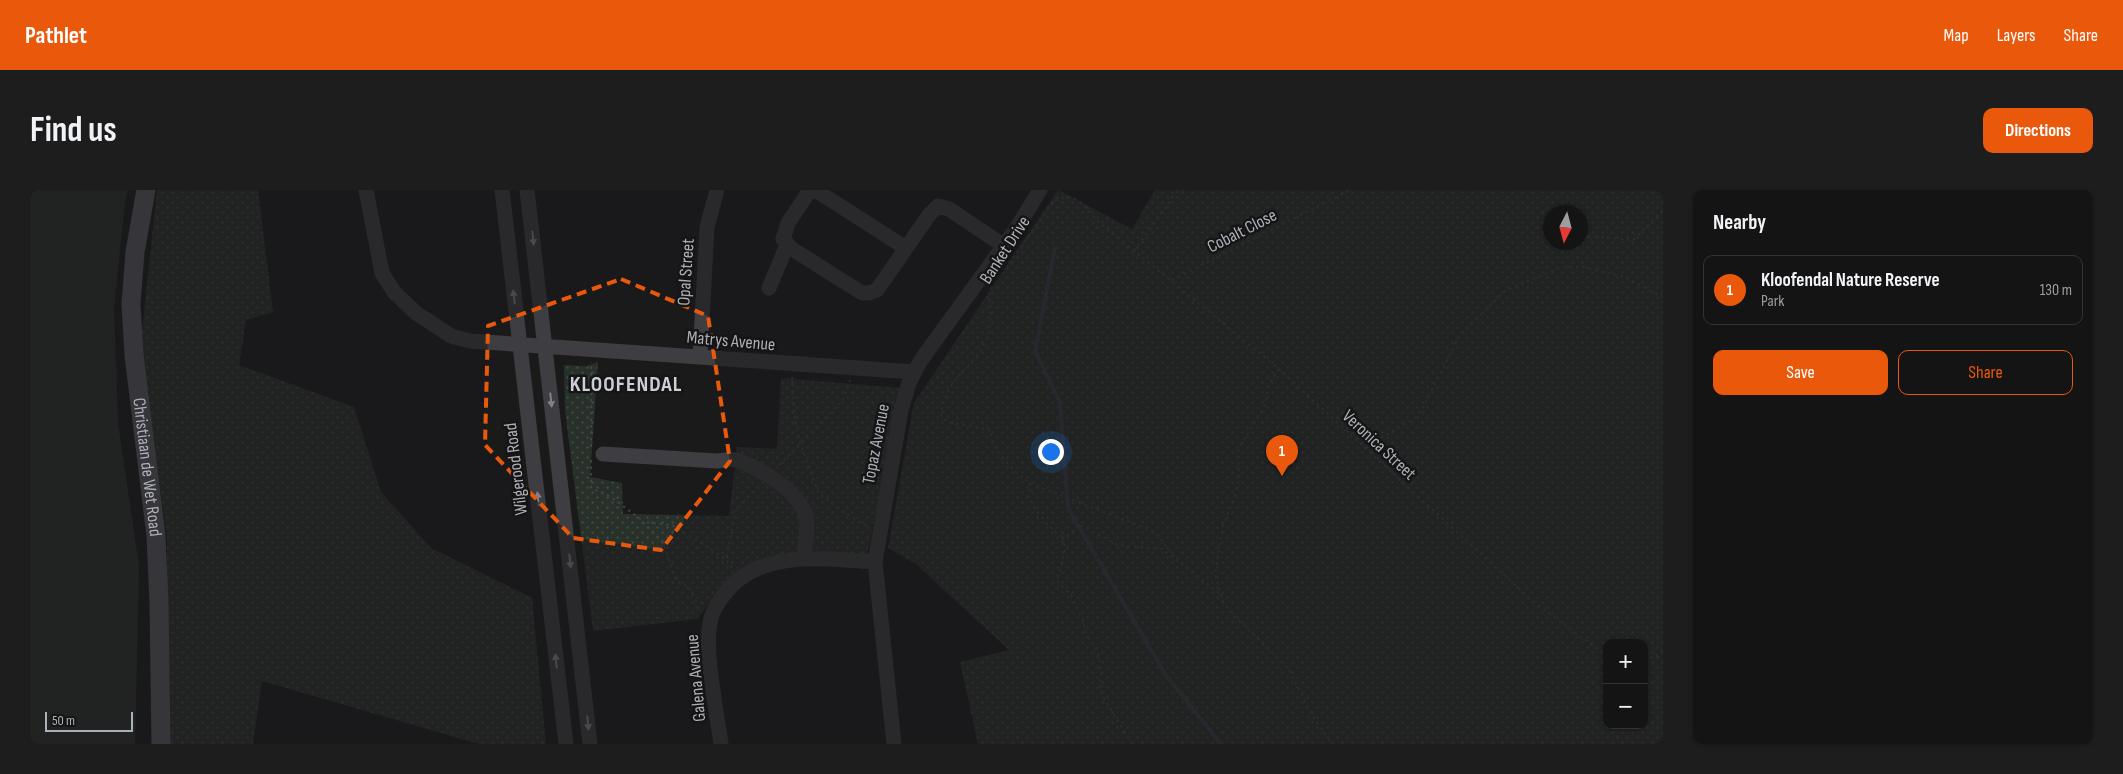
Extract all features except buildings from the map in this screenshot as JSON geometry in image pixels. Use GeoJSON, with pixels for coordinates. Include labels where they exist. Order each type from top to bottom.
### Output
{"type":"FeatureCollection","features":[{"type":"Feature","properties":{"kind":"main road","name":"Christiaan de Wet Road"},"geometry":{"type":"LineString","coordinates":[[146,190],[135,252],[131,304],[134,355],[156,536],[161,744]]}},
{"type":"Feature","properties":{"kind":"street","name":"Matrys Avenue"},"geometry":{"type":"LineString","coordinates":[[366,190],[382,273],[404,303],[451,336],[470,341],[545,348],[914,372]]}},
{"type":"Feature","properties":{"kind":"street","name":"Wilgerood Road"},"geometry":{"type":"LineString","coordinates":[[502,190],[566,744]]}},
{"type":"Feature","properties":{"kind":"street"},"geometry":{"type":"LineString","coordinates":[[527,190],[590,744]]}},
{"type":"Feature","properties":{"kind":"street","name":"Opal Street"},"geometry":{"type":"LineString","coordinates":[[700,357],[708,227],[717,190]]}},
{"type":"Feature","properties":{"kind":"street"},"geometry":{"type":"LineString","coordinates":[[810,190],[788,223],[783,239],[786,245],[862,293],[877,290],[933,209],[942,206],[1004,246]]}},
{"type":"Feature","properties":{"kind":"street"},"geometry":{"type":"LineString","coordinates":[[815,190],[906,248]]}},
{"type":"Feature","properties":{"kind":"street","name":"Topaz Avenue"},"geometry":{"type":"LineString","coordinates":[[894,744],[875,562],[901,410],[914,372],[1004,246],[1040,190]]}},
{"type":"Feature","properties":{"kind":"street"},"geometry":{"type":"LineString","coordinates":[[769,288],[786,245]]}},
{"type":"Feature","properties":{"kind":"street"},"geometry":{"type":"LineString","coordinates":[[603,454],[717,461],[735,459],[768,476],[787,489],[798,501],[805,514],[804,559]]}},
{"type":"Feature","properties":{"kind":"street","name":"Galena Avenue"},"geometry":{"type":"LineString","coordinates":[[721,744],[710,644],[710,623],[715,607],[738,578],[756,567],[781,561],[804,559],[875,562]]}},
{"type":"Feature","properties":{"kind":"path"},"geometry":{"type":"LineString","coordinates":[[1134,251],[1178,190]]}},
{"type":"Feature","properties":{"kind":"path","name":"Cobalt Close"},"geometry":{"type":"LineString","coordinates":[[1172,280],[1350,190]]}},
{"type":"Feature","properties":{"kind":"path","name":"Banket Drive"},"geometry":{"type":"LineString","coordinates":[[1007,266],[1046,210],[1054,201],[1062,196],[1080,200],[1095,218],[1134,251]]}},
{"type":"Feature","properties":{"kind":"path"},"geometry":{"type":"LineString","coordinates":[[1588,236],[1633,240],[1663,210]]}},
{"type":"Feature","properties":{"kind":"path","name":"Veronica Street"},"geometry":{"type":"LineString","coordinates":[[1134,251],[1172,280],[1278,369],[1530,599],[1603,653]]}},
{"type":"Feature","properties":{"kind":"path"},"geometry":{"type":"LineString","coordinates":[[1363,448],[1414,418],[1423,407],[1460,335],[1505,291],[1562,267],[1583,267],[1625,278],[1663,297]]}},
{"type":"Feature","properties":{"kind":"path","name":"Banket Drive"},"geometry":{"type":"LineString","coordinates":[[994,284],[989,291],[992,304],[987,339],[948,389],[942,405],[941,417],[948,422],[991,430],[991,437],[998,451],[1015,471],[1029,483],[1155,532],[1175,558]]}},
{"type":"Feature","properties":{"kind":"path"},"geometry":{"type":"LineString","coordinates":[[791,365],[795,419],[800,443],[819,494],[862,524],[880,526]]}},
{"type":"Feature","properties":{"kind":"path"},"geometry":{"type":"LineString","coordinates":[[1278,369],[1269,384],[1265,405],[1238,450],[1239,479],[1234,500],[1223,525],[1217,551],[1215,574],[1220,593],[1232,614],[1289,669],[1310,712],[1332,744]]}},
{"type":"Feature","properties":{"kind":"path"},"geometry":{"type":"LineString","coordinates":[[1029,483],[1031,488],[1028,495],[1033,508],[1048,522],[1055,533],[1063,537]]}},
{"type":"Feature","properties":{"kind":"path"},"geometry":{"type":"LineString","coordinates":[[715,607],[696,601],[688,586],[676,581],[663,542],[643,522],[672,525],[726,558]]}},
{"type":"Feature","properties":{"kind":"path"},"geometry":{"type":"LineString","coordinates":[[1063,537],[1072,533],[1078,524],[1118,545],[1162,549],[1220,593]]}},
{"type":"Feature","properties":{"kind":"path"},"geometry":{"type":"LineString","coordinates":[[1063,537],[1065,550],[1057,580],[1072,595],[1086,632],[1098,652],[1101,674],[1100,692],[1132,744]]}},
{"type":"Feature","properties":{"kind":"path"},"geometry":{"type":"LineString","coordinates":[[1648,658],[1656,656],[1663,650]]}},
{"type":"Feature","properties":{"kind":"path"},"geometry":{"type":"LineString","coordinates":[[1656,656],[1663,660]]}},
{"type":"Feature","properties":{"kind":"highlighted area"},"geometry":{"type":"Polygon","coordinates":[[[621,279],[708,316],[730,461],[661,550],[573,538],[485,445],[488,326],[621,279]]]}},
{"type":"Feature","properties":{"kind":"shaded area"},"geometry":{"type":"Polygon","coordinates":[[[30,190],[128,190],[125,201],[114,309],[118,423],[139,566],[135,744],[30,744],[30,190]]]}},
{"type":"Feature","properties":{"kind":"shaded area"},"geometry":{"type":"Polygon","coordinates":[[[157,190],[258,190],[273,312],[246,320],[239,365],[354,407],[381,492],[431,548],[532,598],[546,744],[479,744],[262,681],[253,744],[167,744],[167,537],[140,350],[157,190]]]}},
{"type":"Feature","properties":{"kind":"shaded area"},"geometry":{"type":"Polygon","coordinates":[[[1058,190],[1132,229],[1155,190],[1663,190],[1663,744],[978,744],[960,662],[1009,650],[916,564],[888,548],[914,403],[1058,190]]]}},
{"type":"Feature","properties":{"kind":"shaded area"},"geometry":{"type":"Polygon","coordinates":[[[598,362],[590,477],[622,483],[623,514],[729,516],[737,447],[777,449],[781,378],[901,388],[867,556],[834,553],[799,553],[766,559],[751,565],[732,577],[697,619],[593,631],[565,410],[564,365],[587,366],[598,362]]]}},
{"type":"Feature","properties":{"kind":"waterway"},"geometry":{"type":"LineString","coordinates":[[1055,248],[1035,351],[1060,402],[1068,508],[1165,674],[1221,744]]}},
{"type":"Feature","properties":{"kind":"place","name":"Kloofendal Nature Reserve"},"geometry":{"type":"Point","coordinates":[1282,476]}},
{"type":"Feature","properties":{"kind":"district","name":"KLOOFENDAL"},"geometry":{"type":"Point","coordinates":[626,384]}}]}
